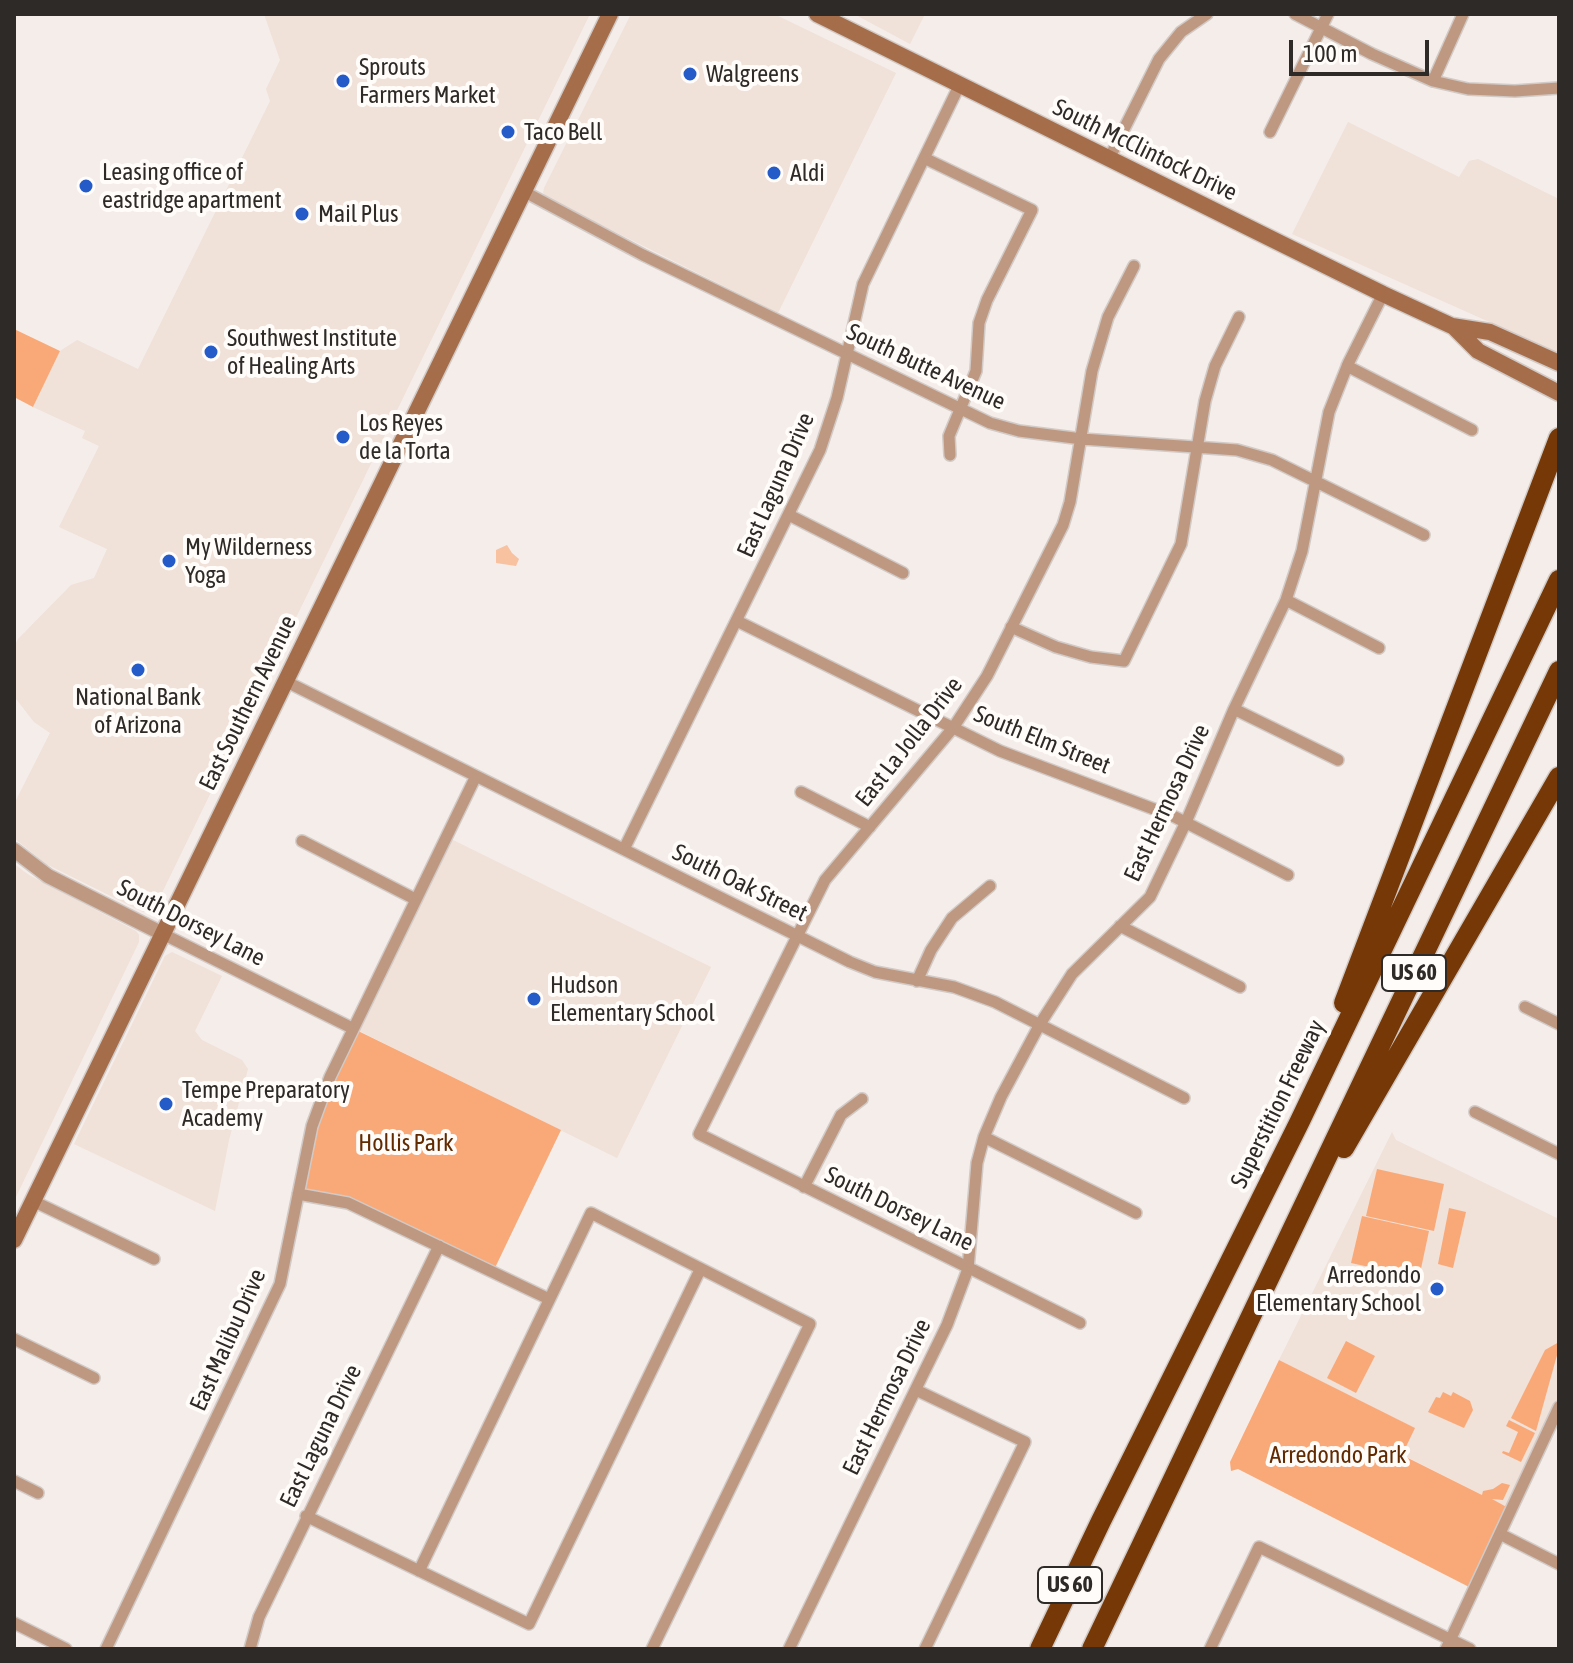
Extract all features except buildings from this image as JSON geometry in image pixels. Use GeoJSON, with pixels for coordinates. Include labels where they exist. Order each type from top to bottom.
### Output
{"type":"FeatureCollection","features":[{"type":"Feature","properties":{"kind":"highway"},"geometry":{"type":"LineString","coordinates":[[1299,1123],[1559,438]]}},
{"type":"Feature","properties":{"kind":"highway","name":"Superstition Freeway"},"geometry":{"type":"LineString","coordinates":[[1040,1649],[1299,1123],[1559,580]]}},
{"type":"Feature","properties":{"kind":"highway","name":"US 60"},"geometry":{"type":"LineString","coordinates":[[1095,1649],[1559,671]]}},
{"type":"Feature","properties":{"kind":"highway"},"geometry":{"type":"LineString","coordinates":[[1270,1276],[1559,777]]}},
{"type":"Feature","properties":{"kind":"highway"},"geometry":{"type":"LineString","coordinates":[[1030,1649],[1101,1521]]}},
{"type":"Feature","properties":{"kind":"main road","name":"East Southern Avenue"},"geometry":{"type":"LineString","coordinates":[[14,1240],[610,14]]}},
{"type":"Feature","properties":{"kind":"main road","name":"South McClintock Drive"},"geometry":{"type":"LineString","coordinates":[[817,14],[1383,294],[1452,326],[1490,332],[1559,363]]}},
{"type":"Feature","properties":{"kind":"main road","name":"South McClintock Drive"},"geometry":{"type":"LineString","coordinates":[[1452,326],[1478,351],[1559,393]]}},
{"type":"Feature","properties":{"kind":"street"},"geometry":{"type":"LineString","coordinates":[[1109,159],[1159,59],[1181,32],[1207,14]]}},
{"type":"Feature","properties":{"kind":"street"},"geometry":{"type":"LineString","coordinates":[[1295,14],[1433,81],[1468,89],[1515,91],[1559,88]]}},
{"type":"Feature","properties":{"kind":"street"},"geometry":{"type":"LineString","coordinates":[[1270,132],[1328,14]]}},
{"type":"Feature","properties":{"kind":"street"},"geometry":{"type":"LineString","coordinates":[[1433,81],[1463,14]]}},
{"type":"Feature","properties":{"kind":"street","name":"East Laguna Drive"},"geometry":{"type":"LineString","coordinates":[[624,849],[820,450],[837,398],[863,284],[960,84]]}},
{"type":"Feature","properties":{"kind":"street"},"geometry":{"type":"LineString","coordinates":[[924,158],[1032,210],[987,300],[979,323],[976,371],[949,436],[950,455]]}},
{"type":"Feature","properties":{"kind":"street","name":"South Butte Avenue"},"geometry":{"type":"LineString","coordinates":[[523,191],[643,255],[961,411],[1019,431],[1082,439],[1237,450],[1272,460],[1424,535]]}},
{"type":"Feature","properties":{"kind":"street","name":"East La Jolla Drive"},"geometry":{"type":"LineString","coordinates":[[699,1134],[825,880],[953,728],[987,676],[1063,525],[1082,439],[1092,371],[1108,317],[1134,266]]}},
{"type":"Feature","properties":{"kind":"street","name":"East Hermosa Drive"},"geometry":{"type":"LineString","coordinates":[[789,1649],[947,1325],[968,1269],[977,1163],[1001,1097],[1040,1024],[1072,974],[1150,897],[1286,600],[1302,551],[1329,412],[1347,366],[1383,294]]}},
{"type":"Feature","properties":{"kind":"street"},"geometry":{"type":"LineString","coordinates":[[1011,627],[1056,647],[1091,657],[1124,661],[1181,544],[1205,401],[1215,366],[1239,317]]}},
{"type":"Feature","properties":{"kind":"street"},"geometry":{"type":"LineString","coordinates":[[1347,366],[1472,430]]}},
{"type":"Feature","properties":{"kind":"street"},"geometry":{"type":"LineString","coordinates":[[789,515],[903,573]]}},
{"type":"Feature","properties":{"kind":"street"},"geometry":{"type":"LineString","coordinates":[[1286,600],[1379,648]]}},
{"type":"Feature","properties":{"kind":"street","name":"South Elm Street"},"geometry":{"type":"LineString","coordinates":[[737,621],[1000,751],[1186,822],[1288,875]]}},
{"type":"Feature","properties":{"kind":"street","name":"South Oak Street"},"geometry":{"type":"LineString","coordinates":[[285,681],[875,972],[954,987],[980,996],[1184,1098]]}},
{"type":"Feature","properties":{"kind":"street"},"geometry":{"type":"LineString","coordinates":[[1234,709],[1338,760]]}},
{"type":"Feature","properties":{"kind":"street","name":"East Malibu Drive"},"geometry":{"type":"LineString","coordinates":[[106,1649],[280,1284],[312,1126],[330,1077],[476,776]]}},
{"type":"Feature","properties":{"kind":"street"},"geometry":{"type":"LineString","coordinates":[[801,792],[870,827]]}},
{"type":"Feature","properties":{"kind":"street"},"geometry":{"type":"LineString","coordinates":[[302,841],[415,899]]}},
{"type":"Feature","properties":{"kind":"street","name":"South Dorsey Lane"},"geometry":{"type":"LineString","coordinates":[[14,850],[48,876],[352,1028]]}},
{"type":"Feature","properties":{"kind":"street"},"geometry":{"type":"LineString","coordinates":[[917,981],[931,950],[952,918],[990,886]]}},
{"type":"Feature","properties":{"kind":"street"},"geometry":{"type":"LineString","coordinates":[[1120,926],[1240,987]]}},
{"type":"Feature","properties":{"kind":"street"},"geometry":{"type":"LineString","coordinates":[[1525,1007],[1559,1024]]}},
{"type":"Feature","properties":{"kind":"street"},"geometry":{"type":"LineString","coordinates":[[804,1187],[841,1115],[862,1099]]}},
{"type":"Feature","properties":{"kind":"street"},"geometry":{"type":"LineString","coordinates":[[1475,1112],[1559,1154]]}},
{"type":"Feature","properties":{"kind":"street","name":"South Dorsey Lane"},"geometry":{"type":"LineString","coordinates":[[699,1134],[1080,1323]]}},
{"type":"Feature","properties":{"kind":"street"},"geometry":{"type":"LineString","coordinates":[[984,1137],[1136,1213]]}},
{"type":"Feature","properties":{"kind":"street"},"geometry":{"type":"LineString","coordinates":[[298,1194],[348,1203],[549,1299]]}},
{"type":"Feature","properties":{"kind":"street"},"geometry":{"type":"LineString","coordinates":[[33,1201],[154,1259]]}},
{"type":"Feature","properties":{"kind":"street"},"geometry":{"type":"LineString","coordinates":[[419,1571],[591,1213],[810,1324],[652,1649]]}},
{"type":"Feature","properties":{"kind":"street","name":"East Laguna Drive"},"geometry":{"type":"LineString","coordinates":[[250,1649],[259,1617],[306,1516],[439,1246]]}},
{"type":"Feature","properties":{"kind":"street"},"geometry":{"type":"LineString","coordinates":[[306,1516],[529,1624],[700,1270]]}},
{"type":"Feature","properties":{"kind":"street"},"geometry":{"type":"LineString","coordinates":[[14,1339],[94,1378]]}},
{"type":"Feature","properties":{"kind":"street"},"geometry":{"type":"LineString","coordinates":[[916,1390],[1025,1442],[925,1649]]}},
{"type":"Feature","properties":{"kind":"street"},"geometry":{"type":"LineString","coordinates":[[1449,1644],[1559,1407]]}},
{"type":"Feature","properties":{"kind":"street"},"geometry":{"type":"LineString","coordinates":[[14,1481],[38,1493]]}},
{"type":"Feature","properties":{"kind":"street"},"geometry":{"type":"LineString","coordinates":[[1500,1534],[1559,1564]]}},
{"type":"Feature","properties":{"kind":"street"},"geometry":{"type":"LineString","coordinates":[[1210,1649],[1259,1547],[1449,1644],[1470,1649]]}},
{"type":"Feature","properties":{"kind":"street"},"geometry":{"type":"LineString","coordinates":[[14,1623],[66,1649]]}},
{"type":"Feature","properties":{"kind":"shaded area"},"geometry":{"type":"Polygon","coordinates":[[[264,14],[590,14],[158,901],[150,911],[143,912],[46,864],[14,838],[14,804],[50,733],[34,722],[16,699],[14,647],[18,639],[71,585],[94,578],[107,549],[59,527],[99,446],[82,438],[85,431],[33,407],[60,351],[77,340],[138,369],[270,101],[266,89],[280,60],[264,14]]]}},
{"type":"Feature","properties":{"kind":"shaded area"},"geometry":{"type":"Polygon","coordinates":[[[631,14],[774,14],[896,73],[778,313],[547,198],[543,193],[631,14]]]}},
{"type":"Feature","properties":{"kind":"shaded area"},"geometry":{"type":"Polygon","coordinates":[[[854,14],[925,14],[910,44],[854,14]]]}},
{"type":"Feature","properties":{"kind":"shaded area"},"geometry":{"type":"Polygon","coordinates":[[[1348,122],[1459,177],[1469,161],[1478,159],[1559,199],[1559,353],[1292,234],[1348,122]]]}},
{"type":"Feature","properties":{"kind":"shaded area"},"geometry":{"type":"Polygon","coordinates":[[[507,545],[519,559],[516,566],[496,563],[496,550],[507,545]]]}},
{"type":"Feature","properties":{"kind":"shaded area","name":"Hudson Elementary School"},"geometry":{"type":"Polygon","coordinates":[[[451,839],[711,967],[617,1158],[357,1030],[451,839]]]}},
{"type":"Feature","properties":{"kind":"shaded area"},"geometry":{"type":"Polygon","coordinates":[[[14,864],[29,875],[136,931],[139,942],[14,1201],[14,864]]]}},
{"type":"Feature","properties":{"kind":"shaded area","name":"Tempe Preparatory Academy"},"geometry":{"type":"Polygon","coordinates":[[[172,952],[222,976],[195,1031],[202,1040],[242,1060],[248,1069],[229,1140],[215,1211],[74,1144],[165,956],[172,952]]]}},
{"type":"Feature","properties":{"kind":"shaded area","name":"Arredondo Elementary School"},"geometry":{"type":"Polygon","coordinates":[[[1392,1132],[1396,1140],[1559,1219],[1559,1407],[1512,1510],[1401,1454],[1414,1428],[1279,1360],[1392,1132]]]}},
{"type":"Feature","properties":{"kind":"green space"},"geometry":{"type":"Polygon","coordinates":[[[14,329],[60,351],[33,407],[14,397],[14,329]]]}},
{"type":"Feature","properties":{"kind":"green space","name":"Hollis Park"},"geometry":{"type":"Polygon","coordinates":[[[352,1028],[561,1130],[493,1272],[348,1203],[298,1194],[312,1126],[352,1028]]]}},
{"type":"Feature","properties":{"kind":"green space"},"geometry":{"type":"Polygon","coordinates":[[[1377,1169],[1444,1184],[1434,1231],[1366,1216],[1377,1169]]]}},
{"type":"Feature","properties":{"kind":"green space"},"geometry":{"type":"Polygon","coordinates":[[[1449,1208],[1466,1212],[1453,1268],[1438,1264],[1449,1208]]]}},
{"type":"Feature","properties":{"kind":"green space"},"geometry":{"type":"Polygon","coordinates":[[[1362,1216],[1429,1231],[1419,1278],[1351,1263],[1362,1216]]]}},
{"type":"Feature","properties":{"kind":"green space"},"geometry":{"type":"Polygon","coordinates":[[[1346,1341],[1375,1356],[1356,1393],[1327,1378],[1346,1341]]]}},
{"type":"Feature","properties":{"kind":"green space"},"geometry":{"type":"Polygon","coordinates":[[[1559,1342],[1536,1431],[1511,1418],[1545,1350],[1559,1342]]]}},
{"type":"Feature","properties":{"kind":"green space","name":"Arredondo Park"},"geometry":{"type":"Polygon","coordinates":[[[1279,1360],[1415,1428],[1402,1455],[1482,1495],[1483,1491],[1502,1483],[1510,1485],[1503,1500],[1492,1499],[1512,1510],[1473,1589],[1238,1469],[1231,1471],[1230,1462],[1279,1360]]]}},
{"type":"Feature","properties":{"kind":"green space"},"geometry":{"type":"Polygon","coordinates":[[[1443,1392],[1451,1396],[1453,1392],[1470,1401],[1473,1410],[1464,1428],[1428,1412],[1436,1397],[1440,1398],[1443,1392]]]}},
{"type":"Feature","properties":{"kind":"green space"},"geometry":{"type":"Polygon","coordinates":[[[1509,1420],[1535,1433],[1521,1462],[1502,1453],[1509,1453],[1518,1432],[1506,1426],[1509,1420]]]}},
{"type":"Feature","properties":{"kind":"place","name":"Walgreens"},"geometry":{"type":"Point","coordinates":[690,74]}},
{"type":"Feature","properties":{"kind":"place","name":"Sprouts Farmers Market"},"geometry":{"type":"Point","coordinates":[343,81]}},
{"type":"Feature","properties":{"kind":"place","name":"Taco Bell"},"geometry":{"type":"Point","coordinates":[508,132]}},
{"type":"Feature","properties":{"kind":"place","name":"Aldi"},"geometry":{"type":"Point","coordinates":[774,173]}},
{"type":"Feature","properties":{"kind":"place","name":"Leasing office of eastridge apartment"},"geometry":{"type":"Point","coordinates":[86,186]}},
{"type":"Feature","properties":{"kind":"place","name":"Mail Plus"},"geometry":{"type":"Point","coordinates":[302,214]}},
{"type":"Feature","properties":{"kind":"place","name":"Southwest Institute of Healing Arts"},"geometry":{"type":"Point","coordinates":[211,352]}},
{"type":"Feature","properties":{"kind":"place","name":"Los Reyes de la Torta"},"geometry":{"type":"Point","coordinates":[343,437]}},
{"type":"Feature","properties":{"kind":"place","name":"My Wilderness Yoga"},"geometry":{"type":"Point","coordinates":[169,561]}},
{"type":"Feature","properties":{"kind":"place","name":"National Bank of Arizona"},"geometry":{"type":"Point","coordinates":[138,670]}},
{"type":"Feature","properties":{"kind":"place","name":"Hudson Elementary School"},"geometry":{"type":"Point","coordinates":[534,999]}},
{"type":"Feature","properties":{"kind":"place","name":"Tempe Preparatory Academy"},"geometry":{"type":"Point","coordinates":[166,1104]}},
{"type":"Feature","properties":{"kind":"place","name":"Arredondo Elementary School"},"geometry":{"type":"Point","coordinates":[1437,1289]}}]}
